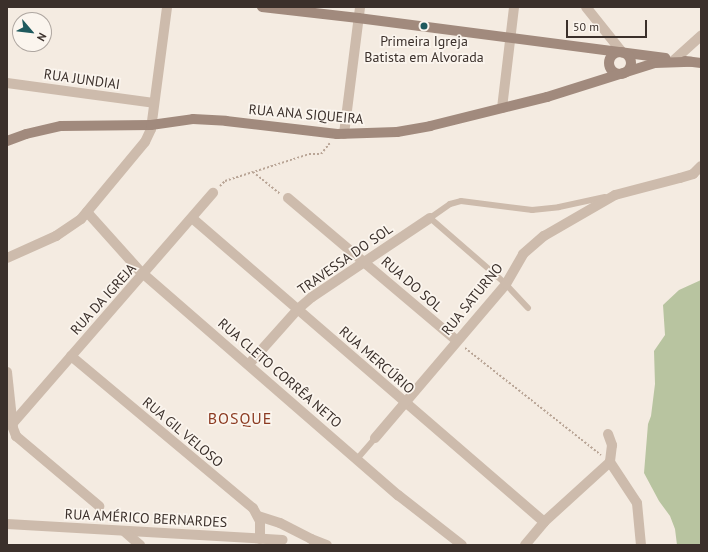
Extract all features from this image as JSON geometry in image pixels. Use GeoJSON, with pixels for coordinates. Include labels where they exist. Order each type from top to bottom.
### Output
{"type":"FeatureCollection","features":[{"type":"Feature","properties":{"kind":"street"},"geometry":{"type":"LineString","coordinates":[[7,258],[65,231],[87,212],[145,142],[150,133],[167,7]]}},
{"type":"Feature","properties":{"kind":"street"},"geometry":{"type":"LineString","coordinates":[[262,7],[696,62]]}},
{"type":"Feature","properties":{"kind":"street"},"geometry":{"type":"LineString","coordinates":[[344,134],[360,7]]}},
{"type":"Feature","properties":{"kind":"street"},"geometry":{"type":"LineString","coordinates":[[502,108],[514,7]]}},
{"type":"Feature","properties":{"kind":"street"},"geometry":{"type":"LineString","coordinates":[[584,47],[601,54],[614,72],[623,74],[628,70],[631,61],[628,56],[622,52],[586,7]]}},
{"type":"Feature","properties":{"kind":"street"},"geometry":{"type":"LineString","coordinates":[[674,60],[701,36]]}},
{"type":"Feature","properties":{"kind":"street"},"geometry":{"type":"LineString","coordinates":[[599,81],[606,77],[613,55],[622,52]]}},
{"type":"Feature","properties":{"kind":"street","name":"RUA ANA SIQUEIRA"},"geometry":{"type":"LineString","coordinates":[[7,141],[26,134],[61,126],[151,125],[183,120],[215,120],[330,134],[380,134],[403,131],[547,97],[655,63],[674,60]]}},
{"type":"Feature","properties":{"kind":"street","name":"RUA JUNDIAI"},"geometry":{"type":"LineString","coordinates":[[7,83],[154,103]]}},
{"type":"Feature","properties":{"kind":"street","name":"RUA SATURNO"},"geometry":{"type":"LineString","coordinates":[[375,438],[506,284],[523,254],[544,236],[615,195],[693,174],[701,166]]}},
{"type":"Feature","properties":{"kind":"street","name":"RUA DA IGREJA"},"geometry":{"type":"LineString","coordinates":[[12,423],[144,274],[213,193]]}},
{"type":"Feature","properties":{"kind":"street","name":"RUA DO SOL"},"geometry":{"type":"LineString","coordinates":[[288,198],[457,341]]}},
{"type":"Feature","properties":{"kind":"street","name":"RUA CLETO CORRÊA NETO"},"geometry":{"type":"LineString","coordinates":[[87,212],[144,274],[398,495],[462,545]]}},
{"type":"Feature","properties":{"kind":"street","name":"RUA MERCÚRIO"},"geometry":{"type":"LineString","coordinates":[[192,218],[544,522]]}},
{"type":"Feature","properties":{"kind":"street","name":"TRAVESSA DO SOL"},"geometry":{"type":"LineString","coordinates":[[249,364],[298,309],[312,297],[363,261],[430,218]]}},
{"type":"Feature","properties":{"kind":"street","name":"RUA GIL VELOSO"},"geometry":{"type":"LineString","coordinates":[[71,356],[249,505],[258,516]]}},
{"type":"Feature","properties":{"kind":"street"},"geometry":{"type":"LineString","coordinates":[[7,372],[12,423],[14,432],[18,439],[99,506]]}},
{"type":"Feature","properties":{"kind":"street"},"geometry":{"type":"LineString","coordinates":[[608,434],[612,445],[610,462],[637,503],[641,545]]}},
{"type":"Feature","properties":{"kind":"street"},"geometry":{"type":"LineString","coordinates":[[525,545],[544,522],[610,462]]}},
{"type":"Feature","properties":{"kind":"street"},"geometry":{"type":"LineString","coordinates":[[260,539],[258,516],[280,523],[311,539],[327,545]]}},
{"type":"Feature","properties":{"kind":"street","name":"RUA AMÉRICO BERNARDES"},"geometry":{"type":"LineString","coordinates":[[7,524],[283,540]]}},
{"type":"Feature","properties":{"kind":"street"},"geometry":{"type":"LineString","coordinates":[[125,532],[140,545]]}},
{"type":"Feature","properties":{"kind":"lane","name":"TRAVESSA DO SOL"},"geometry":{"type":"LineString","coordinates":[[430,218],[450,204],[461,201],[532,210],[559,207],[615,195]]}},
{"type":"Feature","properties":{"kind":"lane"},"geometry":{"type":"LineString","coordinates":[[430,218],[506,284],[528,308]]}},
{"type":"Feature","properties":{"kind":"lane","name":"RUA SATURNO"},"geometry":{"type":"LineString","coordinates":[[357,459],[375,438]]}},
{"type":"Feature","properties":{"kind":"path"},"geometry":{"type":"LineString","coordinates":[[225,181],[309,154],[321,154],[330,142],[330,134]]}},
{"type":"Feature","properties":{"kind":"path"},"geometry":{"type":"LineString","coordinates":[[253,172],[281,195],[288,198]]}},
{"type":"Feature","properties":{"kind":"path"},"geometry":{"type":"LineString","coordinates":[[457,341],[610,462]]}},
{"type":"Feature","properties":{"kind":"green space"},"geometry":{"type":"Polygon","coordinates":[[[701,280],[701,545],[677,545],[675,529],[670,516],[659,501],[644,473],[648,424],[651,416],[655,384],[654,351],[665,335],[663,305],[679,290],[701,280]]]}},
{"type":"Feature","properties":{"kind":"place","name":"Primeira Igreja Batista em Alvorada"},"geometry":{"type":"Point","coordinates":[424,26]}},
{"type":"Feature","properties":{"kind":"district","name":"BOSQUE"},"geometry":{"type":"Point","coordinates":[240,418]}}]}
